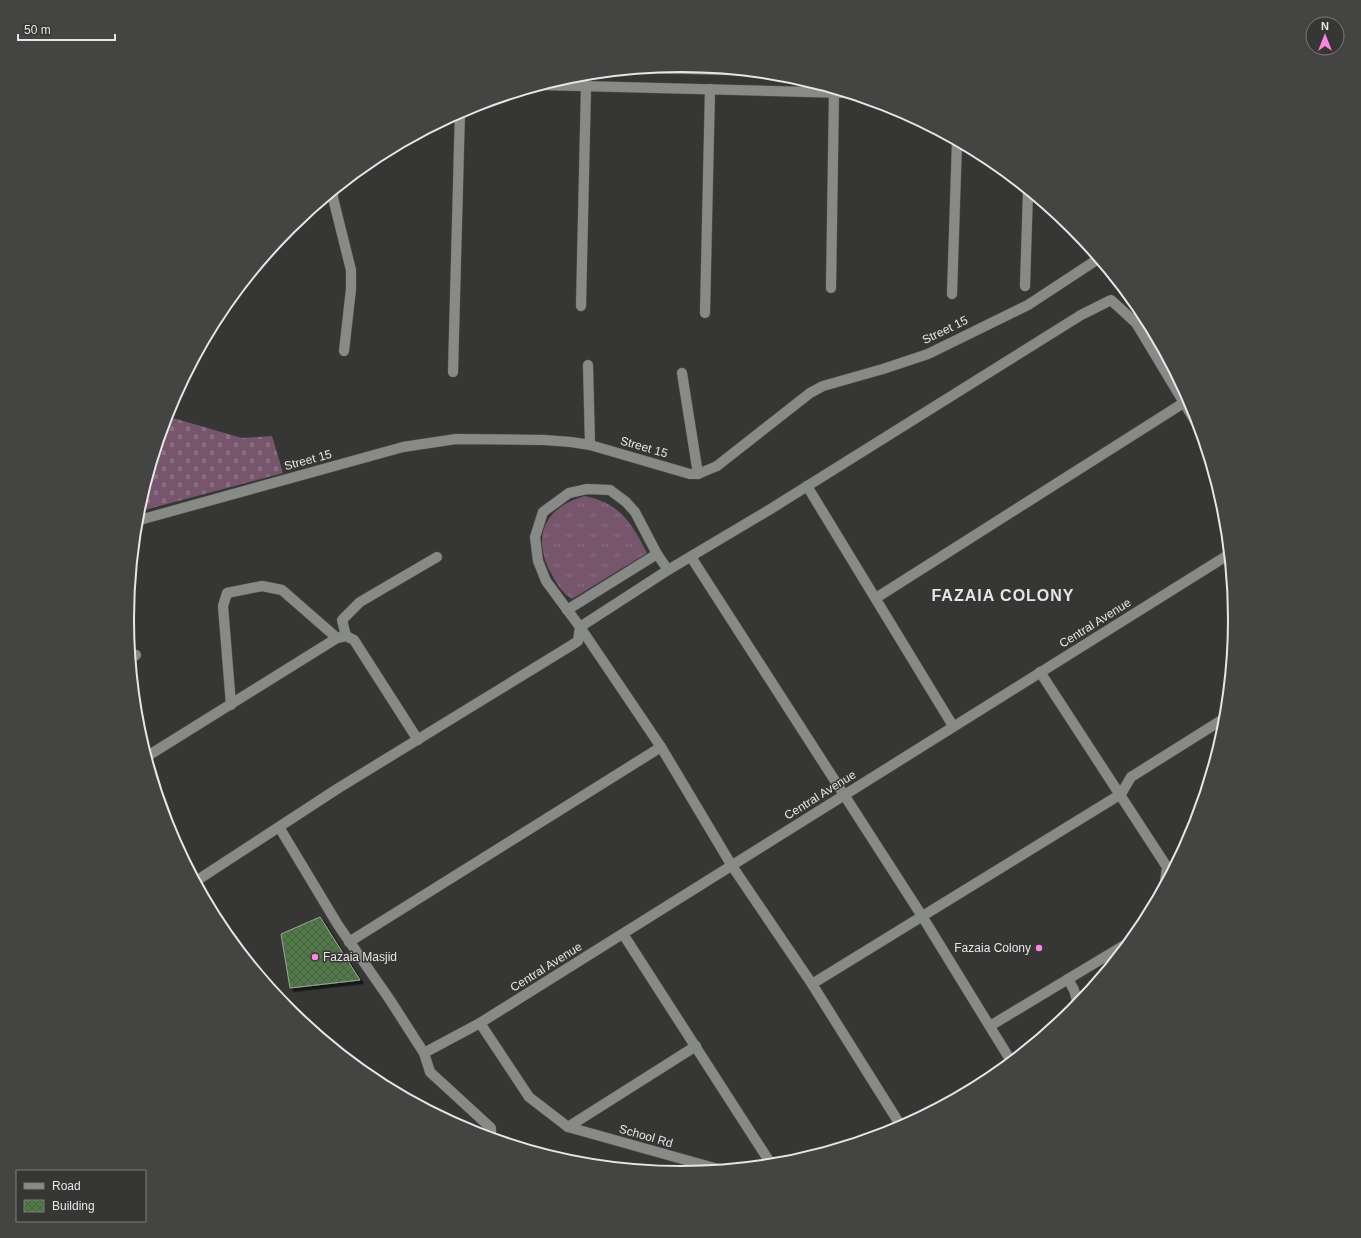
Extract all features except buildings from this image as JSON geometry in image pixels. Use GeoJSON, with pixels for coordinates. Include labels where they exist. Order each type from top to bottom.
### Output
{"type":"FeatureCollection","features":[{"type":"Feature","properties":{"kind":"street"},"geometry":{"type":"LineString","coordinates":[[563,85],[825,92]]}},
{"type":"Feature","properties":{"kind":"street"},"geometry":{"type":"LineString","coordinates":[[581,306],[586,86]]}},
{"type":"Feature","properties":{"kind":"street"},"geometry":{"type":"LineString","coordinates":[[705,313],[710,89]]}},
{"type":"Feature","properties":{"kind":"street"},"geometry":{"type":"LineString","coordinates":[[831,288],[834,95]]}},
{"type":"Feature","properties":{"kind":"street"},"geometry":{"type":"LineString","coordinates":[[453,372],[460,119]]}},
{"type":"Feature","properties":{"kind":"street"},"geometry":{"type":"LineString","coordinates":[[952,294],[957,147]]}},
{"type":"Feature","properties":{"kind":"street"},"geometry":{"type":"LineString","coordinates":[[333,197],[351,270],[351,289],[344,351]]}},
{"type":"Feature","properties":{"kind":"street"},"geometry":{"type":"LineString","coordinates":[[1025,286],[1028,197]]}},
{"type":"Feature","properties":{"kind":"street","name":"Street 15"},"geometry":{"type":"LineString","coordinates":[[143,519],[403,446],[456,439],[544,440],[590,446],[690,474],[698,474],[716,466],[810,393],[823,386],[883,369],[928,354],[1028,305],[1095,261]]}},
{"type":"Feature","properties":{"kind":"street"},"geometry":{"type":"LineString","coordinates":[[200,879],[279,827],[572,645],[578,641],[580,627],[668,570],[807,486],[1081,315],[1112,300],[1136,323],[1175,386]]}},
{"type":"Feature","properties":{"kind":"street"},"geometry":{"type":"LineString","coordinates":[[588,365],[590,446]]}},
{"type":"Feature","properties":{"kind":"street"},"geometry":{"type":"LineString","coordinates":[[682,373],[698,474]]}},
{"type":"Feature","properties":{"kind":"street"},"geometry":{"type":"LineString","coordinates":[[876,598],[1183,403]]}},
{"type":"Feature","properties":{"kind":"street"},"geometry":{"type":"LineString","coordinates":[[807,486],[954,726]]}},
{"type":"Feature","properties":{"kind":"street"},"geometry":{"type":"LineString","coordinates":[[668,570],[657,554],[635,512],[626,502],[610,490],[586,489],[569,493],[543,512],[535,537],[538,561],[546,580],[580,627],[661,747],[732,866],[812,984],[898,1121]]}},
{"type":"Feature","properties":{"kind":"street"},"geometry":{"type":"LineString","coordinates":[[567,610],[657,554]]}},
{"type":"Feature","properties":{"kind":"street"},"geometry":{"type":"LineString","coordinates":[[341,637],[342,620],[360,602],[437,556]]}},
{"type":"Feature","properties":{"kind":"street"},"geometry":{"type":"LineString","coordinates":[[691,557],[922,916],[1009,1056]]}},
{"type":"Feature","properties":{"kind":"street","name":"Central Avenue"},"geometry":{"type":"LineString","coordinates":[[424,1053],[480,1023],[1224,558]]}},
{"type":"Feature","properties":{"kind":"street"},"geometry":{"type":"LineString","coordinates":[[231,705],[223,606],[227,593],[262,586],[282,590],[341,637],[354,640],[418,740]]}},
{"type":"Feature","properties":{"kind":"street"},"geometry":{"type":"LineString","coordinates":[[150,754],[341,637]]}},
{"type":"Feature","properties":{"kind":"street"},"geometry":{"type":"LineString","coordinates":[[1040,672],[1167,867],[1167,869]]}},
{"type":"Feature","properties":{"kind":"street"},"geometry":{"type":"LineString","coordinates":[[812,984],[1120,794],[1131,777],[1218,723]]}},
{"type":"Feature","properties":{"kind":"street"},"geometry":{"type":"LineString","coordinates":[[349,942],[661,747]]}},
{"type":"Feature","properties":{"kind":"street"},"geometry":{"type":"LineString","coordinates":[[279,827],[349,942],[390,1000],[424,1053],[430,1072],[491,1128],[491,1132]]}},
{"type":"Feature","properties":{"kind":"street"},"geometry":{"type":"LineString","coordinates":[[623,934],[767,1159]]}},
{"type":"Feature","properties":{"kind":"street"},"geometry":{"type":"LineString","coordinates":[[990,1026],[1115,951]]}},
{"type":"Feature","properties":{"kind":"street"},"geometry":{"type":"LineString","coordinates":[[1068,979],[1076,997]]}},
{"type":"Feature","properties":{"kind":"street"},"geometry":{"type":"LineString","coordinates":[[480,1023],[529,1097],[568,1127],[696,1046]]}},
{"type":"Feature","properties":{"kind":"street","name":"School Rd"},"geometry":{"type":"LineString","coordinates":[[568,1127],[705,1165]]}},
{"type":"Feature","properties":{"kind":"green space"},"geometry":{"type":"Polygon","coordinates":[[[172,418],[242,438],[272,436],[283,473],[144,510],[152,477],[172,418]]]}},
{"type":"Feature","properties":{"kind":"green space"},"geometry":{"type":"Polygon","coordinates":[[[585,496],[608,504],[624,516],[636,532],[647,553],[572,599],[560,588],[551,573],[545,560],[542,547],[542,535],[551,515],[560,507],[585,496]]]}},
{"type":"Feature","properties":{"kind":"place","name":"Fazaia Colony"},"geometry":{"type":"Point","coordinates":[1039,948]}},
{"type":"Feature","properties":{"kind":"place","name":"Fazaia Masjid"},"geometry":{"type":"Point","coordinates":[315,957]}},
{"type":"Feature","properties":{"kind":"district","name":"FAZAIA COLONY"},"geometry":{"type":"Point","coordinates":[1003,595]}}]}
